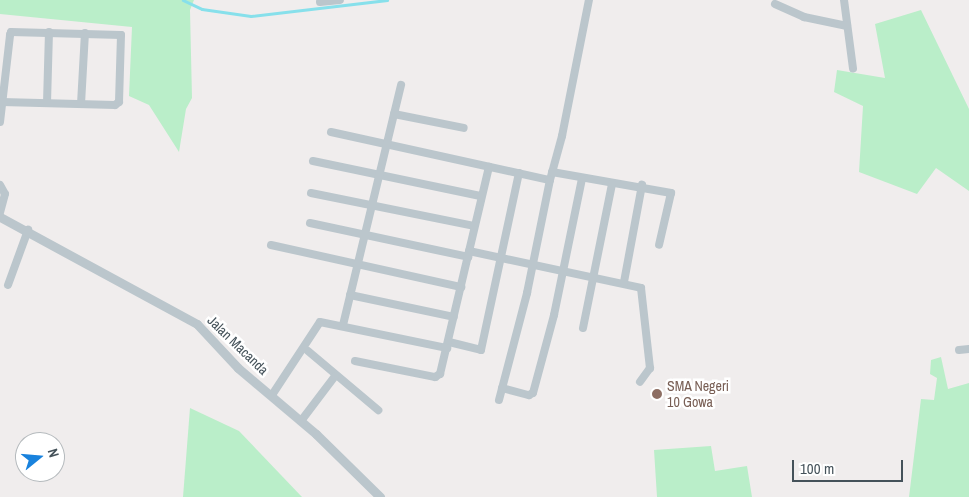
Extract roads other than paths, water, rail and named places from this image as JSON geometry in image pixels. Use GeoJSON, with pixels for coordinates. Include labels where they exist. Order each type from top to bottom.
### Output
{"type":"FeatureCollection","features":[{"type":"Feature","properties":{"kind":"street"},"geometry":{"type":"LineString","coordinates":[[320,2],[340,0]]}},
{"type":"Feature","properties":{"kind":"street"},"geometry":{"type":"LineString","coordinates":[[499,400],[532,263],[589,0]]}},
{"type":"Feature","properties":{"kind":"street"},"geometry":{"type":"LineString","coordinates":[[844,0],[853,68]]}},
{"type":"Feature","properties":{"kind":"street"},"geometry":{"type":"LineString","coordinates":[[775,4],[804,18],[847,26]]}},
{"type":"Feature","properties":{"kind":"street"},"geometry":{"type":"LineString","coordinates":[[0,122],[2,102],[11,32],[118,34],[122,37],[119,102],[115,105],[2,102]]}},
{"type":"Feature","properties":{"kind":"street"},"geometry":{"type":"LineString","coordinates":[[47,104],[49,32]]}},
{"type":"Feature","properties":{"kind":"street"},"geometry":{"type":"LineString","coordinates":[[81,104],[85,33]]}},
{"type":"Feature","properties":{"kind":"street"},"geometry":{"type":"LineString","coordinates":[[343,325],[401,85]]}},
{"type":"Feature","properties":{"kind":"street"},"geometry":{"type":"LineString","coordinates":[[394,114],[464,128]]}},
{"type":"Feature","properties":{"kind":"street"},"geometry":{"type":"LineString","coordinates":[[331,132],[519,173],[612,184],[642,185],[672,194],[659,245]]}},
{"type":"Feature","properties":{"kind":"street"},"geometry":{"type":"LineString","coordinates":[[313,160],[480,196]]}},
{"type":"Feature","properties":{"kind":"street"},"geometry":{"type":"LineString","coordinates":[[355,360],[435,376],[441,372],[480,196],[489,167]]}},
{"type":"Feature","properties":{"kind":"street"},"geometry":{"type":"LineString","coordinates":[[272,395],[320,322],[481,350],[519,173]]}},
{"type":"Feature","properties":{"kind":"street"},"geometry":{"type":"LineString","coordinates":[[502,388],[529,395],[533,393],[563,269],[582,179]]}},
{"type":"Feature","properties":{"kind":"street"},"geometry":{"type":"LineString","coordinates":[[583,328],[612,184]]}},
{"type":"Feature","properties":{"kind":"street"},"geometry":{"type":"LineString","coordinates":[[0,185],[5,194],[0,215]]}},
{"type":"Feature","properties":{"kind":"street"},"geometry":{"type":"LineString","coordinates":[[624,282],[642,185]]}},
{"type":"Feature","properties":{"kind":"street"},"geometry":{"type":"LineString","coordinates":[[311,193],[474,226]]}},
{"type":"Feature","properties":{"kind":"street","name":"Jalan Macanda"},"geometry":{"type":"LineString","coordinates":[[0,215],[100,274],[196,324],[238,368],[301,421],[380,497]]}},
{"type":"Feature","properties":{"kind":"street"},"geometry":{"type":"LineString","coordinates":[[310,223],[468,254],[502,256],[638,285],[644,291],[650,368],[640,382]]}},
{"type":"Feature","properties":{"kind":"street"},"geometry":{"type":"LineString","coordinates":[[8,284],[28,230]]}},
{"type":"Feature","properties":{"kind":"street"},"geometry":{"type":"LineString","coordinates":[[271,245],[461,287]]}},
{"type":"Feature","properties":{"kind":"street"},"geometry":{"type":"LineString","coordinates":[[350,295],[454,317]]}},
{"type":"Feature","properties":{"kind":"street"},"geometry":{"type":"LineString","coordinates":[[959,350],[969,349]]}},
{"type":"Feature","properties":{"kind":"street"},"geometry":{"type":"LineString","coordinates":[[308,351],[335,376],[378,410]]}},
{"type":"Feature","properties":{"kind":"street"},"geometry":{"type":"LineString","coordinates":[[301,421],[335,376]]}},
{"type":"Feature","properties":{"kind":"waterway"},"geometry":{"type":"LineString","coordinates":[[183,0],[202,9],[251,16],[387,0]]}},
{"type":"Feature","properties":{"kind":"place","name":"SMA Negeri 10 Gowa"},"geometry":{"type":"Point","coordinates":[657,394]}}]}
